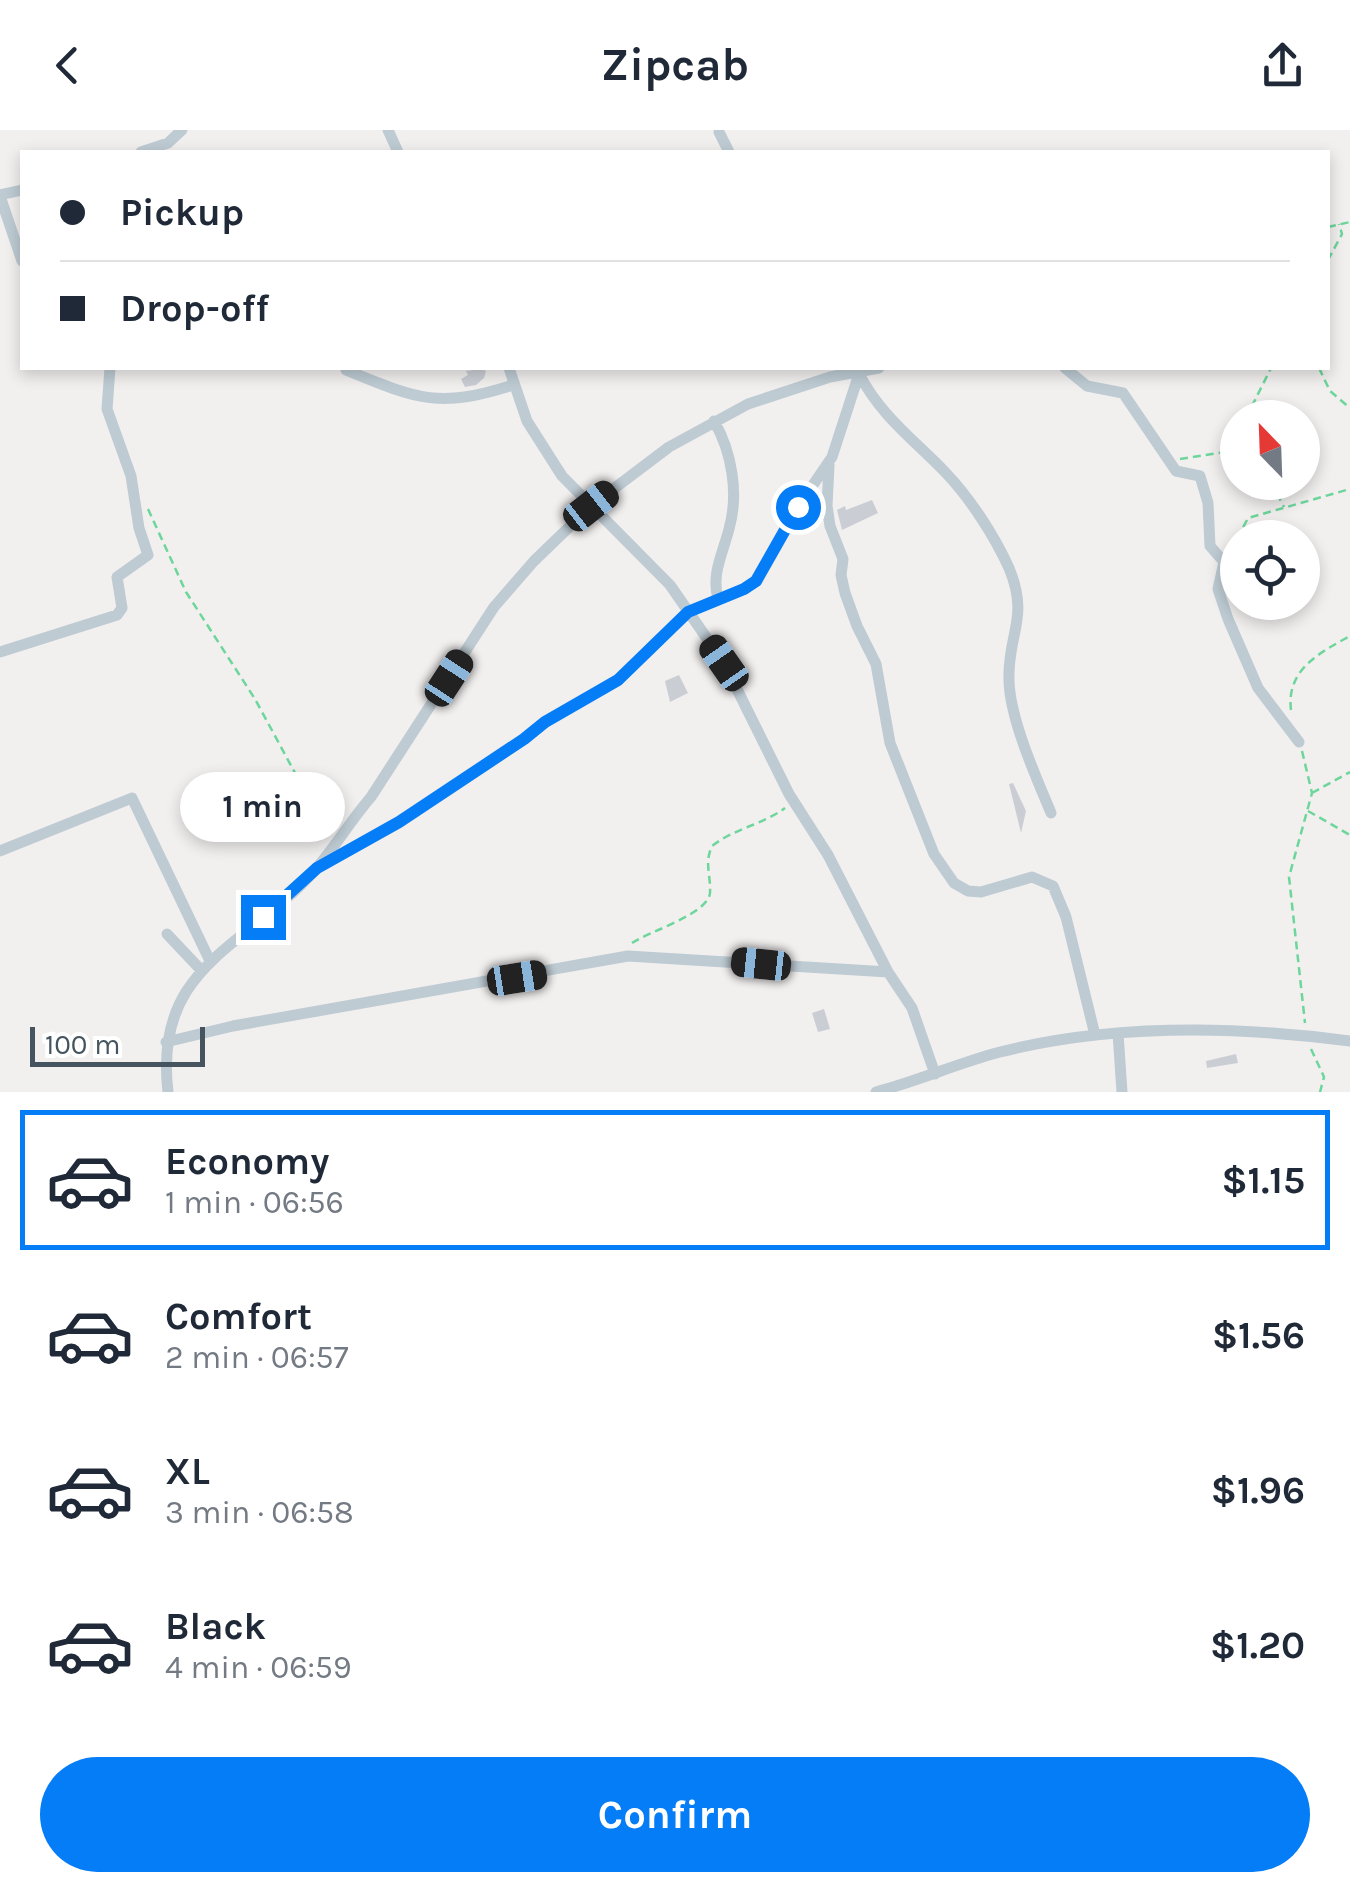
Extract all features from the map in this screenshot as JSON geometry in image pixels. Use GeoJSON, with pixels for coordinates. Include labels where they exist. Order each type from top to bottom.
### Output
{"type":"FeatureCollection","features":[{"type":"Feature","properties":{"kind":"street"},"geometry":{"type":"LineString","coordinates":[[147,150],[168,143],[182,130]]}},
{"type":"Feature","properties":{"kind":"street"},"geometry":{"type":"LineString","coordinates":[[0,196],[20,254]]}},
{"type":"Feature","properties":{"kind":"street"},"geometry":{"type":"LineString","coordinates":[[0,652],[117,615],[122,608],[117,576],[148,556],[131,476],[106,409],[110,370]]}},
{"type":"Feature","properties":{"kind":"street"},"geometry":{"type":"LineString","coordinates":[[351,370],[404,395],[433,398],[456,400],[513,385]]}},
{"type":"Feature","properties":{"kind":"street"},"geometry":{"type":"LineString","coordinates":[[509,370],[527,421],[552,462],[576,494],[670,584],[724,663],[794,801],[842,878],[888,972],[912,1008],[935,1074]]}},
{"type":"Feature","properties":{"kind":"street"},"geometry":{"type":"LineString","coordinates":[[806,370],[809,383]]}},
{"type":"Feature","properties":{"kind":"street"},"geometry":{"type":"LineString","coordinates":[[317,868],[372,797],[494,607],[591,506],[668,448],[714,421],[766,396],[830,376],[873,370]]}},
{"type":"Feature","properties":{"kind":"street"},"geometry":{"type":"LineString","coordinates":[[1067,370],[1087,386],[1123,393],[1178,474],[1200,476],[1208,503],[1210,546],[1220,557]]}},
{"type":"Feature","properties":{"kind":"street"},"geometry":{"type":"LineString","coordinates":[[168,1092],[166,1042],[174,1012],[206,966],[317,868],[387,830],[545,722],[618,680],[688,612],[744,589],[762,576],[798,507],[829,463],[860,374]]}},
{"type":"Feature","properties":{"kind":"street"},"geometry":{"type":"LineString","coordinates":[[860,374],[888,420],[948,474],[1006,563],[1018,592],[1020,611],[1008,676],[1011,710],[1051,812]]}},
{"type":"Feature","properties":{"kind":"street"},"geometry":{"type":"LineString","coordinates":[[714,421],[728,452],[733,490],[731,524],[715,580],[718,599]]}},
{"type":"Feature","properties":{"kind":"street"},"geometry":{"type":"LineString","coordinates":[[829,463],[827,506],[843,559],[845,592],[856,626],[876,664],[890,743],[928,842],[942,868],[968,892],[1032,878],[1053,886],[1066,917],[1095,1035]]}},
{"type":"Feature","properties":{"kind":"street"},"geometry":{"type":"LineString","coordinates":[[1228,620],[1258,688],[1299,742]]}},
{"type":"Feature","properties":{"kind":"street"},"geometry":{"type":"LineString","coordinates":[[0,851],[132,798],[206,966]]}},
{"type":"Feature","properties":{"kind":"street"},"geometry":{"type":"LineString","coordinates":[[167,934],[206,966]]}},
{"type":"Feature","properties":{"kind":"street"},"geometry":{"type":"LineString","coordinates":[[166,1042],[232,1026],[628,956],[888,972]]}},
{"type":"Feature","properties":{"kind":"street"},"geometry":{"type":"LineString","coordinates":[[1118,1032],[1122,1092]]}},
{"type":"Feature","properties":{"kind":"street"},"geometry":{"type":"LineString","coordinates":[[876,1092],[1000,1052],[1118,1032],[1306,1035],[1350,1041]]}},
{"type":"Feature","properties":{"kind":"path"},"geometry":{"type":"LineString","coordinates":[[1330,226],[1350,222]]}},
{"type":"Feature","properties":{"kind":"path"},"geometry":{"type":"LineString","coordinates":[[1330,256],[1342,234],[1339,224]]}},
{"type":"Feature","properties":{"kind":"path"},"geometry":{"type":"LineString","coordinates":[[1255,400],[1270,370]]}},
{"type":"Feature","properties":{"kind":"path"},"geometry":{"type":"LineString","coordinates":[[1321,370],[1330,391],[1350,408]]}},
{"type":"Feature","properties":{"kind":"path"},"geometry":{"type":"LineString","coordinates":[[1169,460],[1220,453]]}},
{"type":"Feature","properties":{"kind":"path"},"geometry":{"type":"LineString","coordinates":[[1247,520],[1350,488]]}},
{"type":"Feature","properties":{"kind":"path"},"geometry":{"type":"LineString","coordinates":[[1280,500],[1284,508]]}},
{"type":"Feature","properties":{"kind":"path"},"geometry":{"type":"LineString","coordinates":[[146,503],[186,592],[255,699],[333,844]]}},
{"type":"Feature","properties":{"kind":"path"},"geometry":{"type":"LineString","coordinates":[[1293,719],[1290,687],[1294,677],[1350,636]]}},
{"type":"Feature","properties":{"kind":"path"},"geometry":{"type":"LineString","coordinates":[[1299,742],[1312,793],[1289,877],[1306,1035],[1324,1077],[1320,1092]]}},
{"type":"Feature","properties":{"kind":"path"},"geometry":{"type":"LineString","coordinates":[[1312,793],[1350,772]]}},
{"type":"Feature","properties":{"kind":"path"},"geometry":{"type":"LineString","coordinates":[[605,961],[636,940],[697,912],[710,896],[706,866],[712,846],[794,801]]}},
{"type":"Feature","properties":{"kind":"path"},"geometry":{"type":"LineString","coordinates":[[1308,811],[1350,835]]}},
{"type":"Feature","properties":{"kind":"building"},"geometry":{"type":"Polygon","coordinates":[[[466,371],[486,371],[476,385],[465,387],[461,379],[468,375],[466,371]]]}},
{"type":"Feature","properties":{"kind":"building"},"geometry":{"type":"Polygon","coordinates":[[[872,500],[878,513],[842,530],[837,510],[872,500]]]}},
{"type":"Feature","properties":{"kind":"building"},"geometry":{"type":"Polygon","coordinates":[[[679,675],[688,693],[670,702],[665,681],[679,675]]]}},
{"type":"Feature","properties":{"kind":"building"},"geometry":{"type":"Polygon","coordinates":[[[1013,783],[1026,811],[1021,833],[1009,784],[1013,783]]]}},
{"type":"Feature","properties":{"kind":"building"},"geometry":{"type":"Polygon","coordinates":[[[824,1009],[830,1029],[818,1032],[812,1013],[824,1009]]]}},
{"type":"Feature","properties":{"kind":"building"},"geometry":{"type":"Polygon","coordinates":[[[1236,1054],[1238,1063],[1207,1068],[1206,1061],[1236,1054]]]}},
{"type":"Feature","properties":{"kind":"route"},"geometry":{"type":"LineString","coordinates":[[263,917],[317,868],[364,844],[572,704],[618,680],[688,612],[756,581],[798,507]]}}]}
